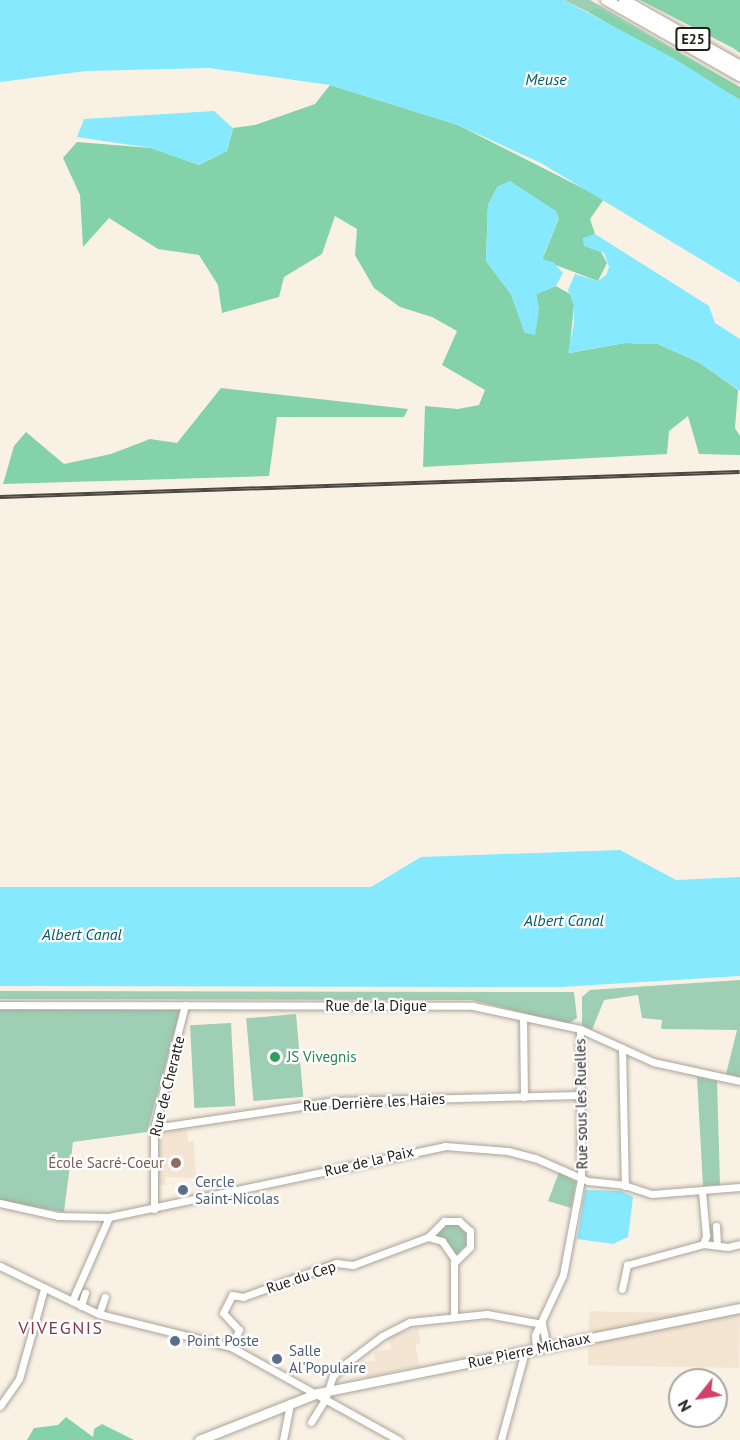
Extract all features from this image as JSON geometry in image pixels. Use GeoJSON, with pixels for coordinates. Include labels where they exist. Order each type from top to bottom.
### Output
{"type":"FeatureCollection","features":[{"type":"Feature","properties":{"kind":"highway","name":"E25"},"geometry":{"type":"LineString","coordinates":[[606,0],[740,76]]}},
{"type":"Feature","properties":{"kind":"highway","name":"E25"},"geometry":{"type":"LineString","coordinates":[[624,0],[740,66]]}},
{"type":"Feature","properties":{"kind":"main road","name":"Rue Pierre Michaux"},"geometry":{"type":"LineString","coordinates":[[199,1440],[290,1403],[324,1394],[740,1308]]}},
{"type":"Feature","properties":{"kind":"street","name":"Rue de la Digue"},"geometry":{"type":"LineString","coordinates":[[0,1005],[473,1006],[580,1029],[668,1066],[740,1081]]}},
{"type":"Feature","properties":{"kind":"street","name":"Rue de Cheratte"},"geometry":{"type":"LineString","coordinates":[[154,1209],[154,1128],[185,1005]]}},
{"type":"Feature","properties":{"kind":"street"},"geometry":{"type":"LineString","coordinates":[[523,1017],[524,1096]]}},
{"type":"Feature","properties":{"kind":"street","name":"Rue sous les Ruelles"},"geometry":{"type":"LineString","coordinates":[[536,1349],[535,1335],[563,1275],[581,1179],[580,1029]]}},
{"type":"Feature","properties":{"kind":"street"},"geometry":{"type":"LineString","coordinates":[[622,1048],[626,1186]]}},
{"type":"Feature","properties":{"kind":"street","name":"Rue Derrière les Haies"},"geometry":{"type":"LineString","coordinates":[[154,1128],[335,1101],[580,1095]]}},
{"type":"Feature","properties":{"kind":"street","name":"Rue de la Paix"},"geometry":{"type":"LineString","coordinates":[[154,1209],[445,1146],[508,1151],[535,1158],[581,1179],[626,1186],[652,1194],[740,1187]]}},
{"type":"Feature","properties":{"kind":"street"},"geometry":{"type":"LineString","coordinates":[[702,1191],[706,1236],[703,1244]]}},
{"type":"Feature","properties":{"kind":"street"},"geometry":{"type":"LineString","coordinates":[[0,1203],[58,1216],[109,1217],[154,1209]]}},
{"type":"Feature","properties":{"kind":"street"},"geometry":{"type":"LineString","coordinates":[[72,1302],[109,1217]]}},
{"type":"Feature","properties":{"kind":"street","name":"Rue du Cep"},"geometry":{"type":"LineString","coordinates":[[231,1347],[239,1330],[223,1314],[232,1295],[243,1297],[336,1263],[353,1265],[428,1237],[444,1221],[459,1221],[470,1231],[470,1246],[454,1263]]}},
{"type":"Feature","properties":{"kind":"street"},"geometry":{"type":"LineString","coordinates":[[716,1226],[717,1245]]}},
{"type":"Feature","properties":{"kind":"street"},"geometry":{"type":"LineString","coordinates":[[428,1237],[447,1245],[454,1263],[454,1316]]}},
{"type":"Feature","properties":{"kind":"street"},"geometry":{"type":"LineString","coordinates":[[622,1288],[627,1265],[703,1244],[740,1244]]}},
{"type":"Feature","properties":{"kind":"street"},"geometry":{"type":"LineString","coordinates":[[0,1266],[99,1314],[231,1347],[324,1394],[399,1440]]}},
{"type":"Feature","properties":{"kind":"street"},"geometry":{"type":"LineString","coordinates":[[0,1406],[19,1379],[44,1289]]}},
{"type":"Feature","properties":{"kind":"street"},"geometry":{"type":"LineString","coordinates":[[81,1306],[85,1293]]}},
{"type":"Feature","properties":{"kind":"street"},"geometry":{"type":"LineString","coordinates":[[99,1314],[105,1297]]}},
{"type":"Feature","properties":{"kind":"street"},"geometry":{"type":"LineString","coordinates":[[311,1422],[324,1394],[345,1364],[382,1336],[410,1322],[487,1314],[542,1324],[547,1347]]}},
{"type":"Feature","properties":{"kind":"street"},"geometry":{"type":"LineString","coordinates":[[501,1440],[525,1351]]}},
{"type":"Feature","properties":{"kind":"street"},"geometry":{"type":"LineString","coordinates":[[283,1440],[290,1403]]}},
{"type":"Feature","properties":{"kind":"shaded area","name":"École Sacré-Coeur"},"geometry":{"type":"Polygon","coordinates":[[[187,1129],[188,1141],[194,1141],[196,1178],[165,1177],[165,1185],[157,1185],[157,1133],[187,1129]]]}},
{"type":"Feature","properties":{"kind":"shaded area"},"geometry":{"type":"Polygon","coordinates":[[[589,1311],[740,1314],[739,1368],[588,1365],[589,1311]]]}},
{"type":"Feature","properties":{"kind":"shaded area"},"geometry":{"type":"Polygon","coordinates":[[[417,1328],[421,1343],[415,1345],[420,1366],[366,1377],[363,1362],[375,1360],[374,1352],[391,1349],[388,1337],[417,1328]]]}},
{"type":"Feature","properties":{"kind":"green space"},"geometry":{"type":"Polygon","coordinates":[[[564,0],[590,0],[740,87],[597,7],[588,12],[564,0]]]}},
{"type":"Feature","properties":{"kind":"green space"},"geometry":{"type":"Polygon","coordinates":[[[640,0],[740,0],[740,53],[733,48],[640,0]]]}},
{"type":"Feature","properties":{"kind":"green space"},"geometry":{"type":"Polygon","coordinates":[[[597,7],[740,87],[740,100],[588,12],[597,7]]]}},
{"type":"Feature","properties":{"kind":"green space"},"geometry":{"type":"Polygon","coordinates":[[[330,85],[458,125],[604,199],[590,219],[595,234],[583,239],[585,246],[601,252],[607,263],[598,281],[542,260],[559,218],[498,186],[488,205],[486,261],[511,294],[525,333],[539,310],[536,294],[556,286],[570,294],[574,305],[569,353],[625,343],[658,344],[700,363],[738,390],[735,428],[740,436],[740,455],[699,454],[688,416],[669,431],[667,454],[423,467],[425,406],[458,409],[479,405],[485,390],[442,365],[457,331],[432,317],[400,307],[374,288],[355,255],[357,229],[335,216],[322,254],[284,277],[279,297],[222,313],[218,285],[199,255],[158,249],[109,218],[83,247],[80,195],[63,158],[77,142],[151,148],[199,165],[227,151],[233,128],[255,125],[315,104],[330,85]]]}},
{"type":"Feature","properties":{"kind":"green space"},"geometry":{"type":"Polygon","coordinates":[[[221,388],[408,409],[404,417],[277,417],[269,476],[3,484],[14,446],[26,432],[64,464],[111,454],[150,439],[177,443],[221,388]]]}},
{"type":"Feature","properties":{"kind":"green space"},"geometry":{"type":"Polygon","coordinates":[[[740,980],[740,1077],[726,1074],[737,1030],[661,1029],[662,1020],[642,1018],[638,995],[604,1000],[592,1030],[582,1025],[582,997],[590,990],[740,980]]]}},
{"type":"Feature","properties":{"kind":"green space"},"geometry":{"type":"Polygon","coordinates":[[[0,991],[574,992],[577,1018],[568,1024],[472,1000],[0,999],[0,991]]]}},
{"type":"Feature","properties":{"kind":"green space"},"geometry":{"type":"Polygon","coordinates":[[[0,1010],[180,1010],[147,1132],[73,1142],[64,1212],[0,1201],[0,1010]]]}},
{"type":"Feature","properties":{"kind":"green space","name":"JS Vivegnis"},"geometry":{"type":"Polygon","coordinates":[[[296,1014],[303,1097],[253,1101],[246,1018],[296,1014]]]}},
{"type":"Feature","properties":{"kind":"green space"},"geometry":{"type":"Polygon","coordinates":[[[231,1023],[235,1106],[194,1108],[190,1025],[231,1023]]]}},
{"type":"Feature","properties":{"kind":"green space"},"geometry":{"type":"Polygon","coordinates":[[[697,1077],[717,1081],[720,1185],[703,1186],[697,1077]]]}},
{"type":"Feature","properties":{"kind":"green space"},"geometry":{"type":"Polygon","coordinates":[[[559,1172],[576,1182],[571,1208],[548,1201],[559,1172]]]}},
{"type":"Feature","properties":{"kind":"green space"},"geometry":{"type":"Polygon","coordinates":[[[446,1225],[458,1225],[466,1233],[466,1245],[455,1256],[448,1243],[435,1236],[446,1225]]]}},
{"type":"Feature","properties":{"kind":"green space"},"geometry":{"type":"Polygon","coordinates":[[[66,1417],[93,1437],[94,1429],[102,1424],[134,1440],[27,1440],[34,1428],[58,1425],[66,1417]]]}},
{"type":"Feature","properties":{"kind":"water","name":"Meuse"},"geometry":{"type":"Polygon","coordinates":[[[0,0],[564,0],[675,59],[740,100],[740,283],[541,163],[458,125],[330,85],[209,68],[86,71],[0,82],[0,0]]]}},
{"type":"Feature","properties":{"kind":"water"},"geometry":{"type":"Polygon","coordinates":[[[214,111],[233,128],[227,151],[199,165],[151,148],[77,137],[84,119],[214,111]]]}},
{"type":"Feature","properties":{"kind":"water"},"geometry":{"type":"Polygon","coordinates":[[[510,181],[556,211],[559,218],[542,259],[553,262],[563,273],[556,286],[536,294],[539,310],[535,335],[525,333],[511,294],[486,261],[488,205],[498,186],[510,181]]]}},
{"type":"Feature","properties":{"kind":"water"},"geometry":{"type":"Polygon","coordinates":[[[595,234],[709,306],[715,323],[740,339],[740,391],[700,363],[658,344],[625,343],[568,353],[574,323],[574,305],[568,290],[575,274],[598,281],[606,275],[609,267],[604,253],[584,246],[583,238],[595,234]]]}},
{"type":"Feature","properties":{"kind":"water","name":"Albert Canal"},"geometry":{"type":"Polygon","coordinates":[[[620,850],[676,880],[740,877],[740,976],[561,987],[0,986],[0,887],[371,887],[421,857],[620,850]]]}},
{"type":"Feature","properties":{"kind":"water"},"geometry":{"type":"Polygon","coordinates":[[[585,1190],[621,1191],[633,1197],[628,1237],[613,1244],[577,1239],[585,1190]]]}},
{"type":"Feature","properties":{"kind":"railway"},"geometry":{"type":"LineString","coordinates":[[0,497],[740,472]]}},
{"type":"Feature","properties":{"kind":"place","name":"JS Vivegnis"},"geometry":{"type":"Point","coordinates":[275,1057]}},
{"type":"Feature","properties":{"kind":"place","name":"École Sacré-Coeur"},"geometry":{"type":"Point","coordinates":[176,1163]}},
{"type":"Feature","properties":{"kind":"place","name":"Cercle Saint-Nicolas"},"geometry":{"type":"Point","coordinates":[183,1190]}},
{"type":"Feature","properties":{"kind":"place","name":"Point Poste"},"geometry":{"type":"Point","coordinates":[175,1341]}},
{"type":"Feature","properties":{"kind":"place","name":"Salle Al'Populaire"},"geometry":{"type":"Point","coordinates":[277,1359]}},
{"type":"Feature","properties":{"kind":"district","name":"VIVEGNIS"},"geometry":{"type":"Point","coordinates":[61,1328]}}]}
